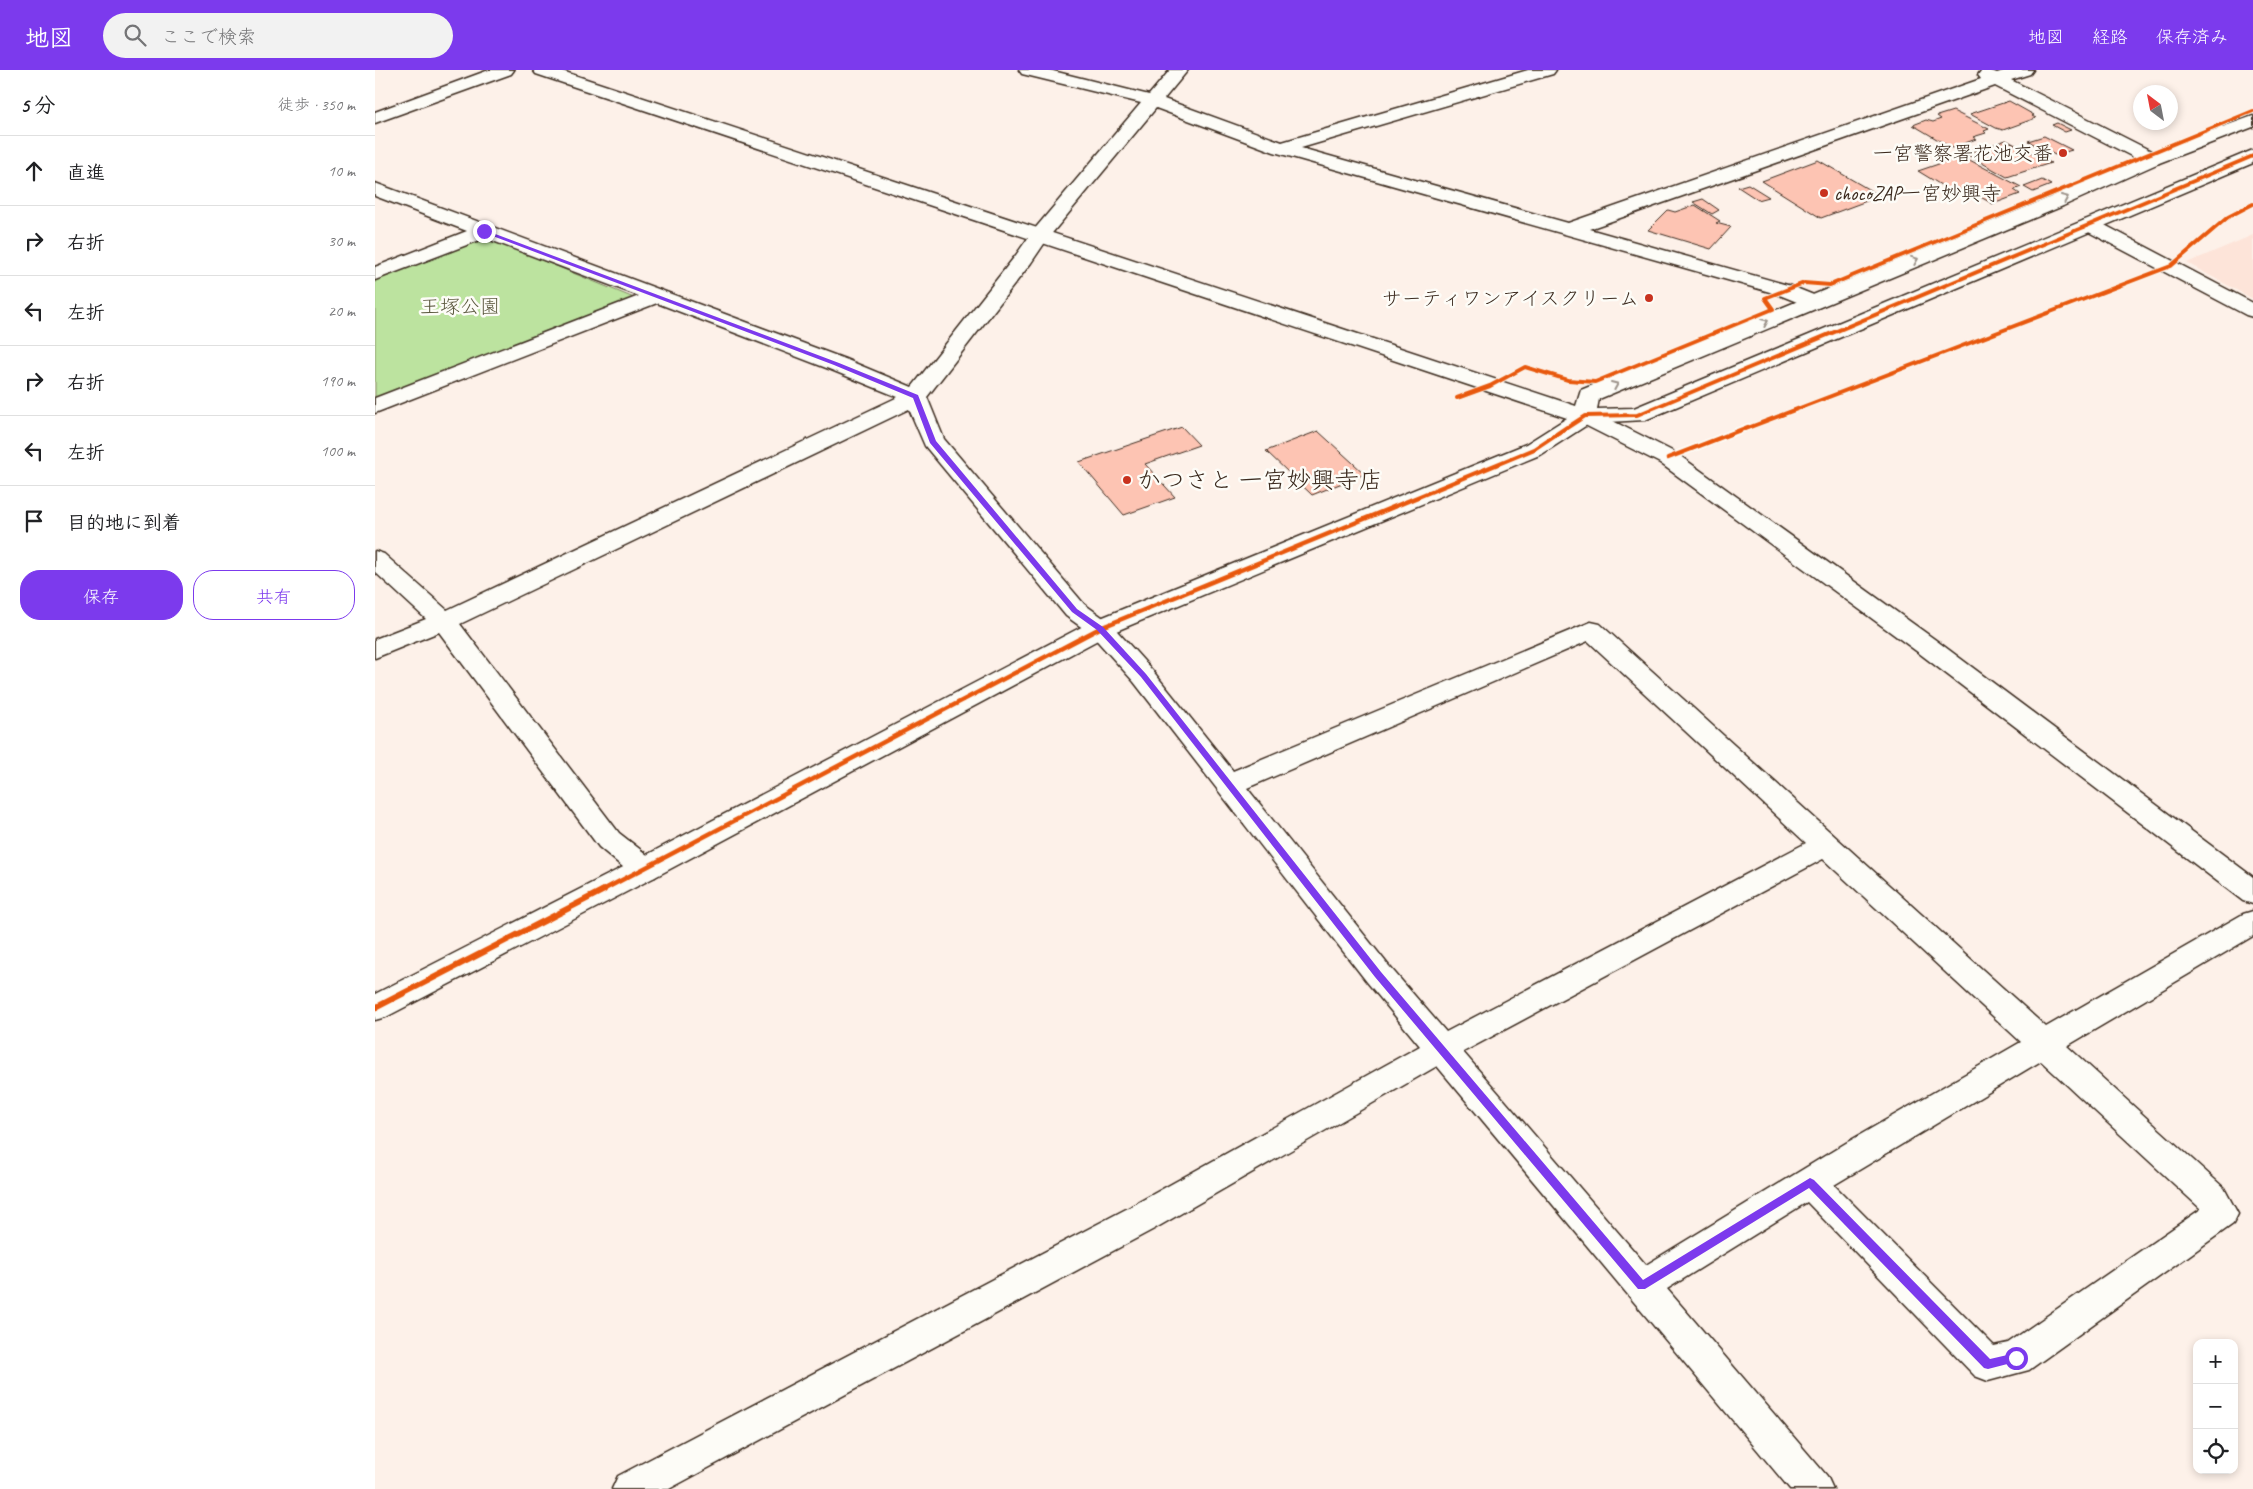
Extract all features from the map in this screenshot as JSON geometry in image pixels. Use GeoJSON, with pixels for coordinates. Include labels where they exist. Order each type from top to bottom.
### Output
{"type":"FeatureCollection","features":[{"type":"Feature","properties":{"kind":"street"},"geometry":{"type":"LineString","coordinates":[[375,118],[505,70]]}},
{"type":"Feature","properties":{"kind":"street"},"geometry":{"type":"LineString","coordinates":[[542,70],[1585,416],[1668,458],[1928,647],[2253,892]]}},
{"type":"Feature","properties":{"kind":"street"},"geometry":{"type":"LineString","coordinates":[[1028,70],[1153,101],[1281,148],[1784,290],[1814,302]]}},
{"type":"Feature","properties":{"kind":"street"},"geometry":{"type":"LineString","coordinates":[[375,649],[444,621],[916,397],[1024,259],[1040,234],[1179,70]]}},
{"type":"Feature","properties":{"kind":"street"},"geometry":{"type":"LineString","coordinates":[[1281,148],[1547,70]]}},
{"type":"Feature","properties":{"kind":"street"},"geometry":{"type":"LineString","coordinates":[[1977,70],[2152,159]]}},
{"type":"Feature","properties":{"kind":"street"},"geometry":{"type":"LineString","coordinates":[[1569,229],[2024,70]]}},
{"type":"Feature","properties":{"kind":"street"},"geometry":{"type":"LineString","coordinates":[[1585,416],[1589,395],[2056,202],[2152,159],[2253,121]]}},
{"type":"Feature","properties":{"kind":"street"},"geometry":{"type":"LineString","coordinates":[[375,1008],[645,869],[1100,628],[1534,450],[1585,416],[1637,416],[2253,156]]}},
{"type":"Feature","properties":{"kind":"street"},"geometry":{"type":"LineString","coordinates":[[375,189],[837,364],[916,397],[933,441],[1075,610],[1100,628],[1143,676],[1378,974],[1814,1489]]}},
{"type":"Feature","properties":{"kind":"street"},"geometry":{"type":"LineString","coordinates":[[2090,225],[2253,311]]}},
{"type":"Feature","properties":{"kind":"street"},"geometry":{"type":"LineString","coordinates":[[375,274],[484,231]]}},
{"type":"Feature","properties":{"kind":"street"},"geometry":{"type":"LineString","coordinates":[[375,406],[657,296]]}},
{"type":"Feature","properties":{"kind":"street"},"geometry":{"type":"LineString","coordinates":[[375,559],[444,621],[609,840],[645,869]]}},
{"type":"Feature","properties":{"kind":"street"},"geometry":{"type":"LineString","coordinates":[[1229,784],[1591,630],[2212,1198],[2221,1214],[2016,1358],[1988,1364],[1810,1183]]}},
{"type":"Feature","properties":{"kind":"street"},"geometry":{"type":"LineString","coordinates":[[631,1489],[1133,1223],[1441,1049],[1826,845]]}},
{"type":"Feature","properties":{"kind":"street"},"geometry":{"type":"LineString","coordinates":[[1642,1286],[1810,1183],[2253,922]]}},
{"type":"Feature","properties":{"kind":"shaded area"},"geometry":{"type":"Polygon","coordinates":[[[2253,235],[2253,299],[2187,263],[2253,235]]]}},
{"type":"Feature","properties":{"kind":"green space","name":"王塚公園"},"geometry":{"type":"Polygon","coordinates":[[[483,236],[634,298],[375,400],[375,279],[483,236]]]}},
{"type":"Feature","properties":{"kind":"building"},"geometry":{"type":"Polygon","coordinates":[[[2009,101],[2036,118],[2003,130],[1970,114],[2009,101]]]}},
{"type":"Feature","properties":{"kind":"building"},"geometry":{"type":"Polygon","coordinates":[[[1953,111],[1989,129],[1984,131],[1986,133],[1973,137],[1976,139],[1952,148],[1913,125],[1926,120],[1933,122],[1941,119],[1937,116],[1953,111]]]}},
{"type":"Feature","properties":{"kind":"building"},"geometry":{"type":"Polygon","coordinates":[[[2057,123],[2071,130],[2065,132],[2052,125],[2057,123]]]}},
{"type":"Feature","properties":{"kind":"building"},"geometry":{"type":"Polygon","coordinates":[[[2044,136],[2072,150],[2055,155],[2028,141],[2044,136]]]}},
{"type":"Feature","properties":{"kind":"building"},"geometry":{"type":"Polygon","coordinates":[[[2006,140],[2051,163],[2007,177],[1966,154],[2006,140]]]}},
{"type":"Feature","properties":{"kind":"building"},"geometry":{"type":"Polygon","coordinates":[[[1962,156],[2021,187],[2014,190],[2020,194],[1993,204],[1966,189],[1954,193],[1918,171],[1962,156]]]}},
{"type":"Feature","properties":{"kind":"building"},"geometry":{"type":"Polygon","coordinates":[[[1818,160],[1880,196],[1821,218],[1762,181],[1818,160]]]}},
{"type":"Feature","properties":{"kind":"building"},"geometry":{"type":"Polygon","coordinates":[[[2042,180],[2051,185],[2033,192],[2024,187],[2042,180]]]}},
{"type":"Feature","properties":{"kind":"building"},"geometry":{"type":"Polygon","coordinates":[[[1748,184],[1769,197],[1758,200],[1738,187],[1748,184]]]}},
{"type":"Feature","properties":{"kind":"building"},"geometry":{"type":"Polygon","coordinates":[[[1703,199],[1719,210],[1712,214],[1693,202],[1703,199]]]}},
{"type":"Feature","properties":{"kind":"building"},"geometry":{"type":"Polygon","coordinates":[[[1695,205],[1720,221],[1716,223],[1731,227],[1711,249],[1648,230],[1668,210],[1675,212],[1695,205]]]}},
{"type":"Feature","properties":{"kind":"building","name":"かつさと 一宮妙興寺店"},"geometry":{"type":"Polygon","coordinates":[[[1182,427],[1199,445],[1145,464],[1175,497],[1124,515],[1079,462],[1182,427]]]}},
{"type":"Feature","properties":{"kind":"building"},"geometry":{"type":"Polygon","coordinates":[[[1318,431],[1365,474],[1312,495],[1266,451],[1318,431]]]}},
{"type":"Feature","properties":{"kind":"cycle path"},"geometry":{"type":"LineString","coordinates":[[1457,398],[1490,386],[1525,367],[1568,380],[1595,382],[1773,309],[1765,298],[1804,283],[1830,285],[2253,111]]}},
{"type":"Feature","properties":{"kind":"cycle path"},"geometry":{"type":"LineString","coordinates":[[375,1008],[645,869],[1100,628],[1534,449],[1585,416],[1637,415],[2253,156]]}},
{"type":"Feature","properties":{"kind":"cycle path"},"geometry":{"type":"LineString","coordinates":[[1668,458],[2171,266],[2228,217],[2253,204]]}},
{"type":"Feature","properties":{"kind":"place","name":"一宮警察署花池交番"},"geometry":{"type":"Point","coordinates":[2063,153]}},
{"type":"Feature","properties":{"kind":"place","name":"chocoZAP一宮妙興寺"},"geometry":{"type":"Point","coordinates":[1824,193]}},
{"type":"Feature","properties":{"kind":"place","name":"サーティワンアイスクリーム"},"geometry":{"type":"Point","coordinates":[1649,298]}},
{"type":"Feature","properties":{"kind":"place","name":"かつさと 一宮妙興寺店"},"geometry":{"type":"Point","coordinates":[1127,480]}},
{"type":"Feature","properties":{"kind":"route"},"geometry":{"type":"LineString","coordinates":[[484,231],[837,364],[916,397],[933,441],[1075,610],[1100,628],[1143,676],[1378,974],[1642,1286],[1810,1183],[1988,1364],[2016,1358]]}}]}
